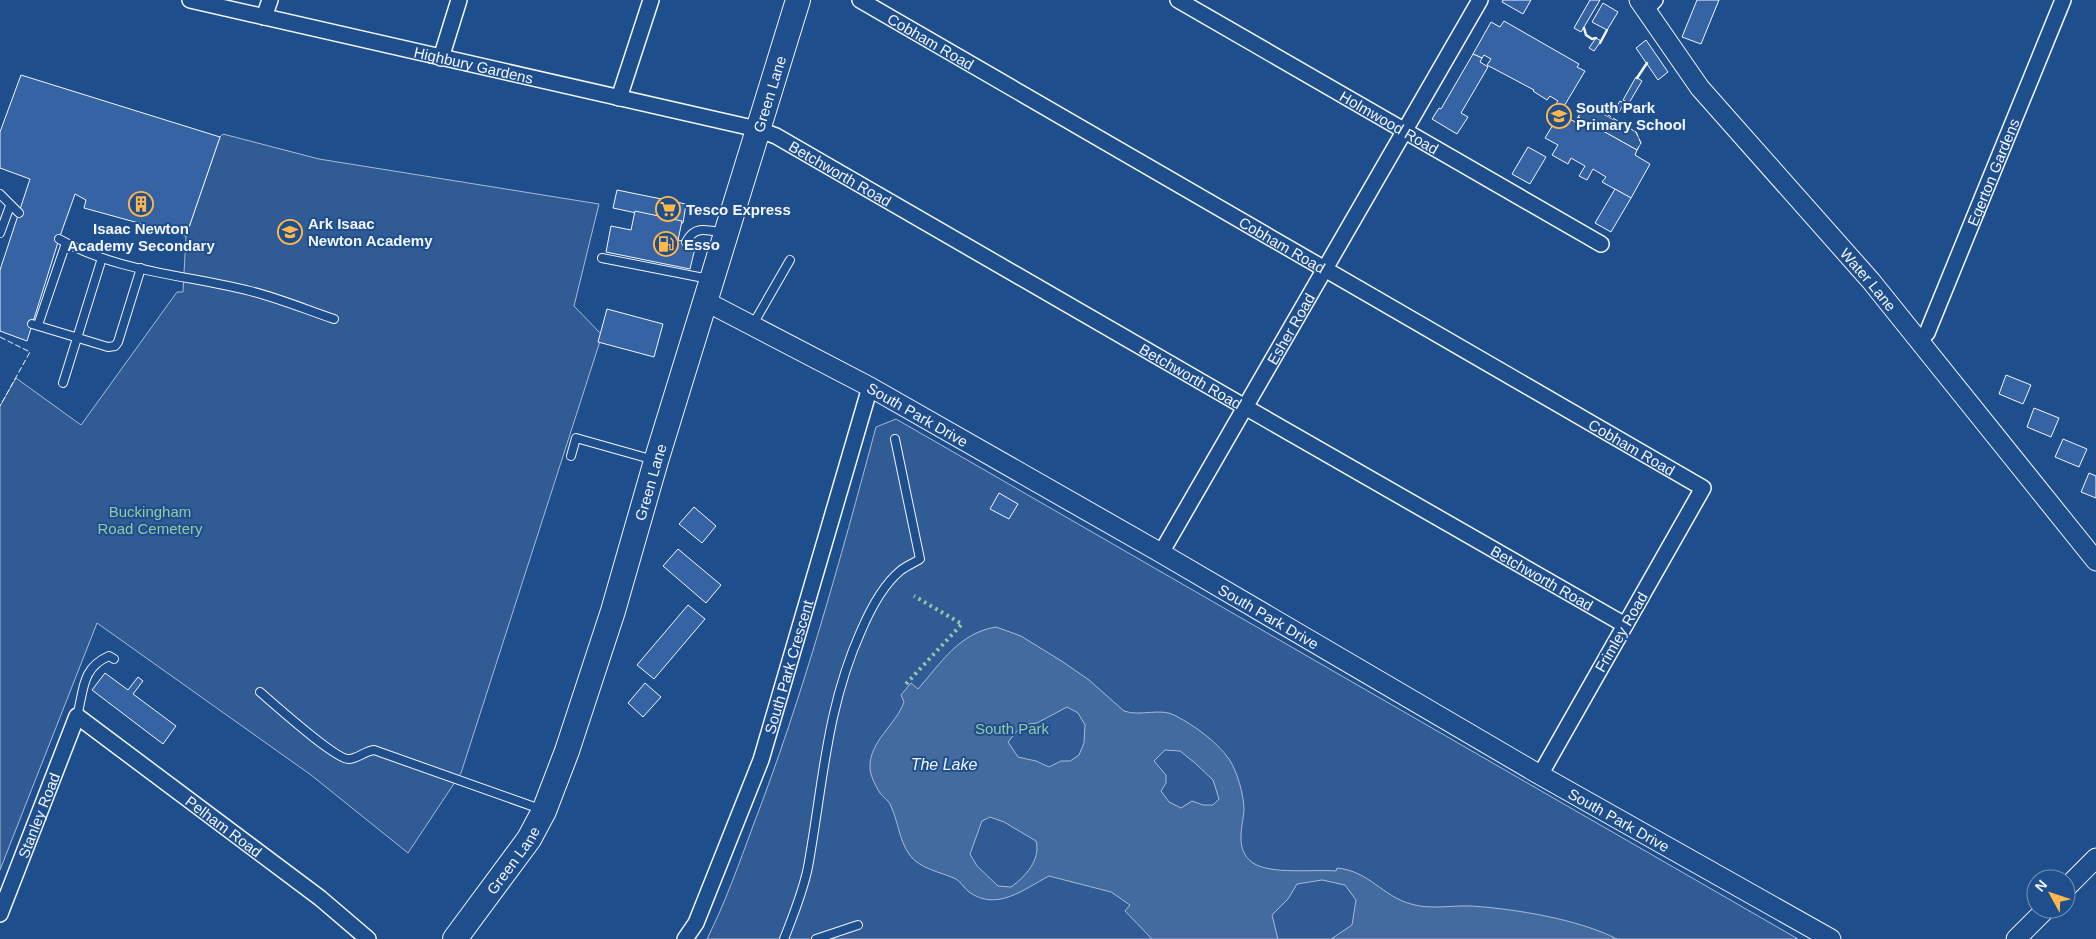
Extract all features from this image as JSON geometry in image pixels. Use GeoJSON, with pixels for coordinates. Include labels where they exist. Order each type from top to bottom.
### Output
{"type":"FeatureCollection","features":[{"type":"Feature","properties":{"kind":"main road","name":"Green Lane"},"geometry":{"type":"LineString","coordinates":[[455,939],[517,858],[544,811],[567,751],[613,611],[656,461],[798,0]]}},
{"type":"Feature","properties":{"kind":"street","name":"Highbury Gardens"},"geometry":{"type":"LineString","coordinates":[[190,0],[757,129]]}},
{"type":"Feature","properties":{"kind":"street"},"geometry":{"type":"LineString","coordinates":[[264,17],[270,0]]}},
{"type":"Feature","properties":{"kind":"street"},"geometry":{"type":"LineString","coordinates":[[441,58],[458,0]]}},
{"type":"Feature","properties":{"kind":"street"},"geometry":{"type":"LineString","coordinates":[[619,98],[651,0]]}},
{"type":"Feature","properties":{"kind":"street","name":"Cobham Road"},"geometry":{"type":"LineString","coordinates":[[860,0],[1703,488]]}},
{"type":"Feature","properties":{"kind":"street","name":"Holmwood Road"},"geometry":{"type":"LineString","coordinates":[[1178,0],[1601,244]]}},
{"type":"Feature","properties":{"kind":"street","name":"Esher Road"},"geometry":{"type":"LineString","coordinates":[[1161,553],[1480,0]]}},
{"type":"Feature","properties":{"kind":"street","name":"Egerton Gardens"},"geometry":{"type":"LineString","coordinates":[[1918,341],[1927,333],[2063,0]]}},
{"type":"Feature","properties":{"kind":"street","name":"Water Lane"},"geometry":{"type":"LineString","coordinates":[[1647,3],[1700,88],[1821,223],[2096,561]]}},
{"type":"Feature","properties":{"kind":"street","name":"Betchworth Road"},"geometry":{"type":"LineString","coordinates":[[757,129],[776,136],[1244,407],[1626,625]]}},
{"type":"Feature","properties":{"kind":"street","name":"South Park Drive"},"geometry":{"type":"LineString","coordinates":[[708,290],[752,326],[870,386],[1161,553],[1540,775],[1831,939]]}},
{"type":"Feature","properties":{"kind":"street","name":"South Park Crescent"},"geometry":{"type":"LineString","coordinates":[[685,939],[696,923],[761,760],[870,386]]}},
{"type":"Feature","properties":{"kind":"street","name":"Frimley Road"},"geometry":{"type":"LineString","coordinates":[[1540,775],[1703,488]]}},
{"type":"Feature","properties":{"kind":"street","name":"Stanley Road"},"geometry":{"type":"LineString","coordinates":[[0,914],[77,716]]}},
{"type":"Feature","properties":{"kind":"street","name":"Pelham Road"},"geometry":{"type":"LineString","coordinates":[[77,716],[320,898],[368,939]]}},
{"type":"Feature","properties":{"kind":"street"},"geometry":{"type":"LineString","coordinates":[[2076,878],[2096,858]]}},
{"type":"Feature","properties":{"kind":"street"},"geometry":{"type":"LineString","coordinates":[[2016,939],[2036,919]]}},
{"type":"Feature","properties":{"kind":"lane"},"geometry":{"type":"LineString","coordinates":[[0,194],[19,213]]}},
{"type":"Feature","properties":{"kind":"lane"},"geometry":{"type":"LineString","coordinates":[[0,233],[10,206]]}},
{"type":"Feature","properties":{"kind":"lane"},"geometry":{"type":"LineString","coordinates":[[686,242],[695,231],[701,229],[726,233]]}},
{"type":"Feature","properties":{"kind":"lane"},"geometry":{"type":"LineString","coordinates":[[141,268],[118,342],[115,346],[108,347],[35,324],[62,241],[102,258],[200,282],[252,292],[334,319]]}},
{"type":"Feature","properties":{"kind":"lane"},"geometry":{"type":"LineString","coordinates":[[63,383],[102,258]]}},
{"type":"Feature","properties":{"kind":"lane"},"geometry":{"type":"LineString","coordinates":[[602,258],[680,270],[708,290]]}},
{"type":"Feature","properties":{"kind":"lane"},"geometry":{"type":"LineString","coordinates":[[752,326],[790,260]]}},
{"type":"Feature","properties":{"kind":"lane"},"geometry":{"type":"LineString","coordinates":[[571,456],[576,438],[656,461]]}},
{"type":"Feature","properties":{"kind":"lane"},"geometry":{"type":"LineString","coordinates":[[784,939],[798,904],[807,869],[829,729],[849,657],[870,612],[883,590],[900,571],[920,560],[895,439]]}},
{"type":"Feature","properties":{"kind":"lane"},"geometry":{"type":"LineString","coordinates":[[77,716],[82,686],[89,671],[97,661],[109,656],[114,659]]}},
{"type":"Feature","properties":{"kind":"lane"},"geometry":{"type":"LineString","coordinates":[[260,692],[322,744],[343,758],[349,759],[374,750],[544,811]]}},
{"type":"Feature","properties":{"kind":"lane"},"geometry":{"type":"LineString","coordinates":[[816,939],[858,926]]}},
{"type":"Feature","properties":{"kind":"green space"},"geometry":{"type":"Polygon","coordinates":[[[1590,107],[1636,132],[1641,143],[1637,150],[1578,117],[1584,109],[1590,107]]]}},
{"type":"Feature","properties":{"kind":"green space","name":"Buckingham Road Cemetery"},"geometry":{"type":"Polygon","coordinates":[[[223,134],[319,159],[599,204],[574,306],[602,335],[461,773],[408,853],[311,775],[97,623],[0,870],[0,406],[16,378],[81,425],[177,292],[183,292],[186,236],[220,137],[223,134]]]}},
{"type":"Feature","properties":{"kind":"green space","name":"South Park"},"geometry":{"type":"Polygon","coordinates":[[[896,419],[1798,939],[707,939],[737,869],[788,728],[834,578],[876,427],[896,419]]]}},
{"type":"Feature","properties":{"kind":"water","name":"The Lake"},"geometry":{"type":"Polygon","coordinates":[[[996,627],[1021,636],[1089,680],[1124,711],[1130,713],[1170,713],[1205,734],[1224,752],[1232,764],[1244,804],[1241,830],[1243,851],[1247,858],[1261,867],[1282,870],[1336,871],[1337,868],[1348,870],[1411,904],[1434,907],[1472,906],[1526,912],[1584,926],[1617,939],[1331,939],[1352,925],[1356,900],[1345,885],[1322,880],[1297,884],[1288,899],[1272,915],[1278,939],[1152,939],[1125,911],[1130,905],[1111,892],[1049,876],[1010,896],[990,900],[979,898],[969,892],[956,879],[924,867],[913,859],[903,843],[890,804],[877,788],[870,768],[871,758],[878,741],[904,702],[901,695],[911,683],[918,689],[952,650],[961,642],[983,630],[996,627]],[[1067,707],[1037,723],[1022,725],[1008,742],[1018,757],[1036,761],[1049,767],[1061,761],[1070,761],[1079,755],[1084,743],[1085,725],[1078,713],[1067,707]],[[1165,750],[1154,761],[1166,775],[1166,783],[1161,791],[1169,802],[1181,808],[1192,801],[1203,805],[1213,805],[1219,799],[1213,780],[1180,751],[1165,750]],[[990,817],[982,821],[970,854],[977,866],[998,886],[1011,887],[1031,867],[1036,855],[1036,841],[1004,822],[990,817]]]}},
{"type":"Feature","properties":{"kind":"building"},"geometry":{"type":"Polygon","coordinates":[[[1503,0],[1531,0],[1523,14],[1502,2],[1503,0]]]}},
{"type":"Feature","properties":{"kind":"building"},"geometry":{"type":"Polygon","coordinates":[[[1590,0],[1600,0],[1581,32],[1574,28],[1590,0]]]}},
{"type":"Feature","properties":{"kind":"building"},"geometry":{"type":"Polygon","coordinates":[[[1697,0],[1719,0],[1701,44],[1682,37],[1697,0]]]}},
{"type":"Feature","properties":{"kind":"building"},"geometry":{"type":"Polygon","coordinates":[[[1603,3],[1618,12],[1607,30],[1592,22],[1603,3]]]}},
{"type":"Feature","properties":{"kind":"building"},"geometry":{"type":"Polygon","coordinates":[[[1504,21],[1579,64],[1577,67],[1585,71],[1563,108],[1556,104],[1558,101],[1550,96],[1547,100],[1534,90],[1487,65],[1491,59],[1484,55],[1482,58],[1473,54],[1491,22],[1500,27],[1504,21]]]}},
{"type":"Feature","properties":{"kind":"building"},"geometry":{"type":"Polygon","coordinates":[[[1596,38],[1601,41],[1594,51],[1589,48],[1596,38]]]}},
{"type":"Feature","properties":{"kind":"building"},"geometry":{"type":"Polygon","coordinates":[[[1646,40],[1668,72],[1658,80],[1636,48],[1646,40]]]}},
{"type":"Feature","properties":{"kind":"building"},"geometry":{"type":"Polygon","coordinates":[[[1473,54],[1482,58],[1480,62],[1488,67],[1461,113],[1468,117],[1457,134],[1432,119],[1439,108],[1441,109],[1473,54]]]}},
{"type":"Feature","properties":{"kind":"building","name":"Isaac Newton Academy Secondary"},"geometry":{"type":"Polygon","coordinates":[[[21,75],[220,137],[186,236],[84,208],[86,200],[75,194],[27,341],[0,331],[0,270],[30,179],[0,168],[0,132],[21,75]]]}},
{"type":"Feature","properties":{"kind":"building"},"geometry":{"type":"Polygon","coordinates":[[[1636,77],[1642,81],[1629,103],[1623,100],[1636,77]]]}},
{"type":"Feature","properties":{"kind":"building"},"geometry":{"type":"Polygon","coordinates":[[[1620,101],[1624,103],[1619,112],[1615,109],[1620,101]]]}},
{"type":"Feature","properties":{"kind":"building"},"geometry":{"type":"Polygon","coordinates":[[[1560,113],[1575,122],[1578,117],[1637,150],[1635,155],[1650,164],[1631,198],[1602,182],[1606,177],[1593,169],[1587,180],[1579,176],[1585,166],[1571,158],[1568,164],[1552,155],[1558,145],[1545,138],[1560,113]]]}},
{"type":"Feature","properties":{"kind":"building"},"geometry":{"type":"Polygon","coordinates":[[[1528,147],[1546,157],[1530,184],[1512,174],[1528,147]]]}},
{"type":"Feature","properties":{"kind":"building"},"geometry":{"type":"Polygon","coordinates":[[[1615,189],[1631,198],[1611,232],[1595,223],[1615,189]]]}},
{"type":"Feature","properties":{"kind":"building"},"geometry":{"type":"Polygon","coordinates":[[[617,190],[686,204],[683,223],[613,208],[617,190]]]}},
{"type":"Feature","properties":{"kind":"building"},"geometry":{"type":"Polygon","coordinates":[[[635,211],[682,221],[678,240],[696,244],[690,269],[606,252],[611,226],[631,230],[635,211]]]}},
{"type":"Feature","properties":{"kind":"building"},"geometry":{"type":"Polygon","coordinates":[[[607,309],[663,324],[654,357],[598,342],[607,309]]]}},
{"type":"Feature","properties":{"kind":"building"},"geometry":{"type":"Polygon","coordinates":[[[2006,375],[2031,385],[2023,404],[1999,394],[2006,375]]]}},
{"type":"Feature","properties":{"kind":"building"},"geometry":{"type":"Polygon","coordinates":[[[2034,408],[2059,418],[2051,437],[2027,427],[2034,408]]]}},
{"type":"Feature","properties":{"kind":"building"},"geometry":{"type":"Polygon","coordinates":[[[2063,439],[2087,449],[2079,467],[2055,457],[2063,439]]]}},
{"type":"Feature","properties":{"kind":"building"},"geometry":{"type":"Polygon","coordinates":[[[2089,473],[2096,476],[2096,498],[2081,492],[2089,473]]]}},
{"type":"Feature","properties":{"kind":"building"},"geometry":{"type":"Polygon","coordinates":[[[999,493],[1018,504],[1009,519],[990,509],[999,493]]]}},
{"type":"Feature","properties":{"kind":"building"},"geometry":{"type":"Polygon","coordinates":[[[694,507],[716,526],[702,543],[679,524],[694,507]]]}},
{"type":"Feature","properties":{"kind":"building"},"geometry":{"type":"Polygon","coordinates":[[[678,549],[721,585],[706,603],[663,566],[678,549]]]}},
{"type":"Feature","properties":{"kind":"building"},"geometry":{"type":"Polygon","coordinates":[[[688,605],[705,619],[654,679],[637,665],[688,605]]]}},
{"type":"Feature","properties":{"kind":"building"},"geometry":{"type":"Polygon","coordinates":[[[105,673],[128,690],[138,677],[143,681],[133,694],[176,726],[163,744],[92,690],[105,673]]]}},
{"type":"Feature","properties":{"kind":"building"},"geometry":{"type":"Polygon","coordinates":[[[645,683],[661,697],[643,717],[628,703],[645,683]]]}},
{"type":"Feature","properties":{"kind":"hedge"},"geometry":{"type":"LineString","coordinates":[[906,684],[962,624],[914,596]]}},
{"type":"Feature","properties":{"kind":"fence"},"geometry":{"type":"LineString","coordinates":[[1578,117],[1584,109],[1595,107],[1636,132],[1641,143],[1637,150]]}},
{"type":"Feature","properties":{"kind":"fence"},"geometry":{"type":"LineString","coordinates":[[0,337],[30,352],[0,406]]}},
{"type":"Feature","properties":{"kind":"wall"},"geometry":{"type":"LineString","coordinates":[[1584,28],[1586,35],[1592,39],[1596,38]]}},
{"type":"Feature","properties":{"kind":"wall"},"geometry":{"type":"LineString","coordinates":[[1600,43],[1607,30]]}},
{"type":"Feature","properties":{"kind":"wall"},"geometry":{"type":"LineString","coordinates":[[1637,78],[1647,63]]}},
{"type":"Feature","properties":{"kind":"place","name":"South Park Primary School"},"geometry":{"type":"Point","coordinates":[1559,116]}},
{"type":"Feature","properties":{"kind":"place","name":"Isaac Newton Academy Secondary"},"geometry":{"type":"Point","coordinates":[141,204]}},
{"type":"Feature","properties":{"kind":"place","name":"Tesco Express"},"geometry":{"type":"Point","coordinates":[668,209]}},
{"type":"Feature","properties":{"kind":"place","name":"Ark Isaac Newton Academy"},"geometry":{"type":"Point","coordinates":[290,232]}},
{"type":"Feature","properties":{"kind":"place","name":"Esso"},"geometry":{"type":"Point","coordinates":[666,244]}}]}
